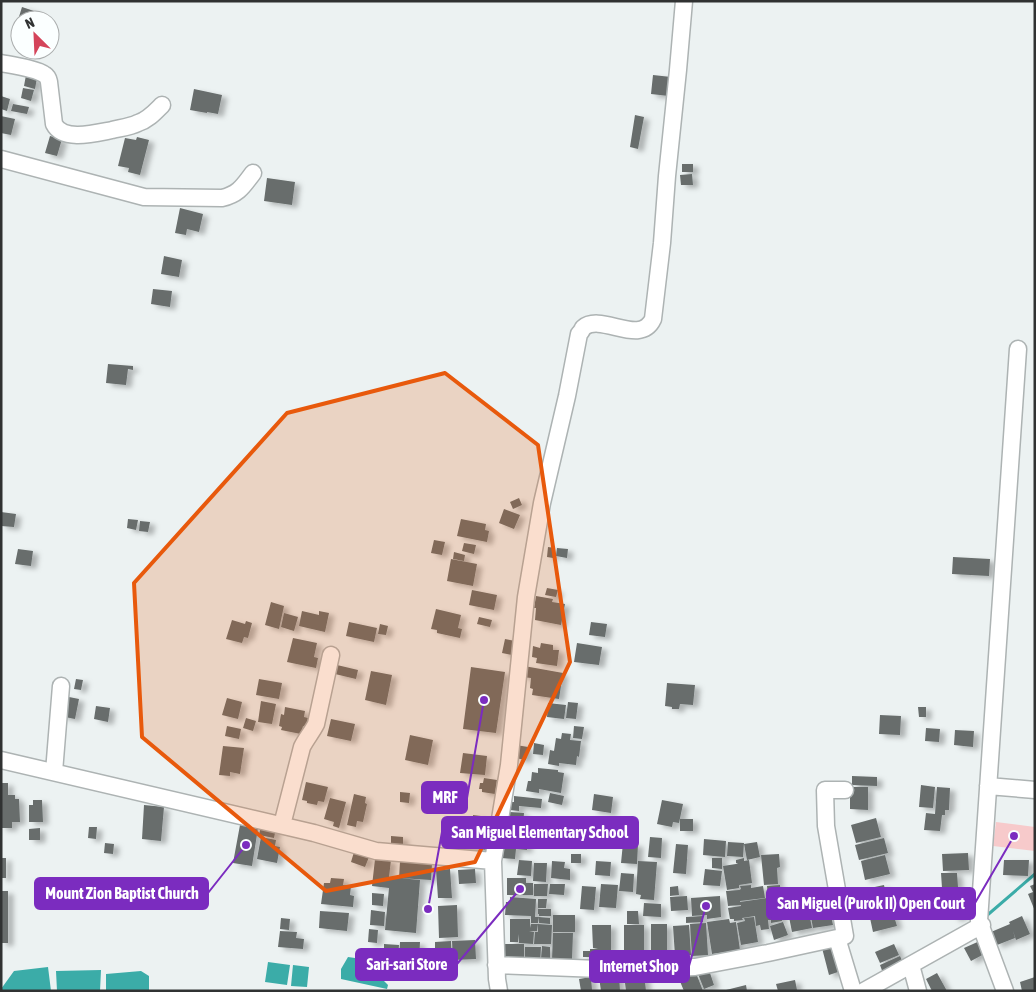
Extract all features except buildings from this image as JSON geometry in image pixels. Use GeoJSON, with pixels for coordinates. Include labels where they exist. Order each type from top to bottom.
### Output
{"type":"FeatureCollection","features":[{"type":"Feature","properties":{"kind":"street"},"geometry":{"type":"LineString","coordinates":[[499,991],[496,966],[493,860],[509,765],[528,588],[542,503],[567,396],[579,334],[583,328],[596,324],[639,331],[646,328],[653,319],[662,244],[666,176],[684,1]]}},
{"type":"Feature","properties":{"kind":"street"},"geometry":{"type":"LineString","coordinates":[[1,63],[38,71],[47,77],[54,124],[56,129],[61,132],[80,135],[93,134],[128,126],[144,120],[162,105]]}},
{"type":"Feature","properties":{"kind":"street"},"geometry":{"type":"LineString","coordinates":[[1,159],[144,197],[222,198],[240,190],[252,173]]}},
{"type":"Feature","properties":{"kind":"street"},"geometry":{"type":"LineString","coordinates":[[1005,991],[979,920],[1018,349]]}},
{"type":"Feature","properties":{"kind":"street"},"geometry":{"type":"LineString","coordinates":[[282,825],[302,747],[316,724],[331,655]]}},
{"type":"Feature","properties":{"kind":"street"},"geometry":{"type":"LineString","coordinates":[[54,772],[61,686]]}},
{"type":"Feature","properties":{"kind":"street"},"geometry":{"type":"LineString","coordinates":[[1,760],[314,832],[376,851],[493,860]]}},
{"type":"Feature","properties":{"kind":"street"},"geometry":{"type":"LineString","coordinates":[[988,786],[1035,790]]}},
{"type":"Feature","properties":{"kind":"street"},"geometry":{"type":"LineString","coordinates":[[496,966],[625,970],[695,967],[845,936],[826,826],[825,790],[845,790]]}},
{"type":"Feature","properties":{"kind":"street"},"geometry":{"type":"LineString","coordinates":[[864,991],[982,925]]}},
{"type":"Feature","properties":{"kind":"street"},"geometry":{"type":"LineString","coordinates":[[837,938],[853,991]]}},
{"type":"Feature","properties":{"kind":"street"},"geometry":{"type":"LineString","coordinates":[[911,965],[918,991]]}},
{"type":"Feature","properties":{"kind":"highlighted area"},"geometry":{"type":"Polygon","coordinates":[[[445,373],[538,445],[570,662],[475,862],[326,891],[142,737],[134,583],[287,413],[445,373]]]}},
{"type":"Feature","properties":{"kind":"shaded area"},"geometry":{"type":"Polygon","coordinates":[[[996,822],[1035,827],[1035,851],[993,846],[996,822]]]}},
{"type":"Feature","properties":{"kind":"water"},"geometry":{"type":"Polygon","coordinates":[[[348,957],[362,959],[388,985],[387,989],[341,979],[341,969],[348,957]]]}},
{"type":"Feature","properties":{"kind":"water"},"geometry":{"type":"Polygon","coordinates":[[[268,962],[290,965],[287,985],[265,982],[268,962]]]}},
{"type":"Feature","properties":{"kind":"water"},"geometry":{"type":"Polygon","coordinates":[[[293,965],[309,967],[307,987],[291,986],[293,965]]]}},
{"type":"Feature","properties":{"kind":"water"},"geometry":{"type":"Polygon","coordinates":[[[48,967],[51,991],[1,991],[14,971],[48,967]]]}},
{"type":"Feature","properties":{"kind":"water"},"geometry":{"type":"Polygon","coordinates":[[[101,970],[100,991],[57,991],[56,971],[101,970]]]}},
{"type":"Feature","properties":{"kind":"water"},"geometry":{"type":"Polygon","coordinates":[[[141,971],[149,976],[149,991],[106,991],[106,974],[141,971]]]}},
{"type":"Feature","properties":{"kind":"waterway"},"geometry":{"type":"LineString","coordinates":[[984,918],[1035,874]]}},
{"type":"Feature","properties":{"kind":"place","name":"MRF"},"geometry":{"type":"Point","coordinates":[484,700]}},
{"type":"Feature","properties":{"kind":"place","name":"San Miguel (Purok II) Open Court"},"geometry":{"type":"Point","coordinates":[1014,836]}},
{"type":"Feature","properties":{"kind":"place","name":"Mount Zion Baptist Church"},"geometry":{"type":"Point","coordinates":[246,845]}},
{"type":"Feature","properties":{"kind":"place","name":"Sari-sari Store"},"geometry":{"type":"Point","coordinates":[520,889]}},
{"type":"Feature","properties":{"kind":"place","name":"Internet Shop"},"geometry":{"type":"Point","coordinates":[706,906]}},
{"type":"Feature","properties":{"kind":"place","name":"San Miguel Elementary School"},"geometry":{"type":"Point","coordinates":[428,909]}}]}
